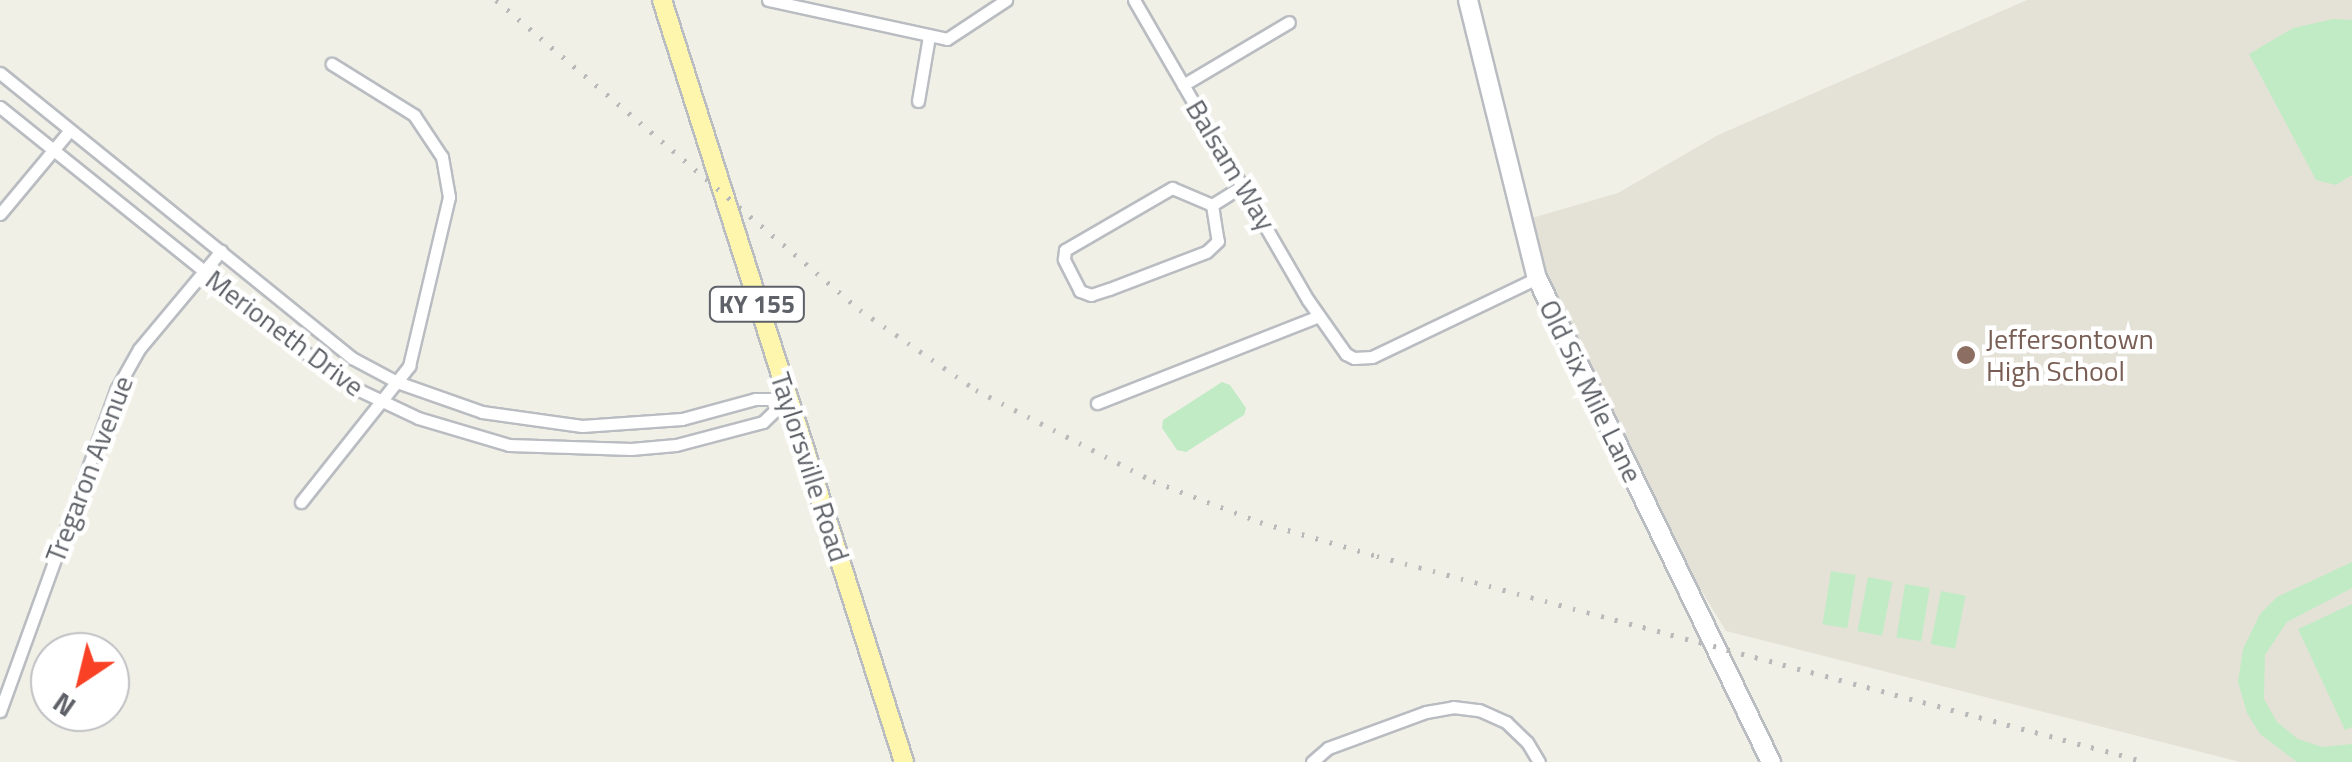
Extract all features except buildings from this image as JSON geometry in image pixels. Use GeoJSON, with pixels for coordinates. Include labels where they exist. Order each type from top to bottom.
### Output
{"type":"FeatureCollection","features":[{"type":"Feature","properties":{"kind":"main road","name":"Taylorsville Road"},"geometry":{"type":"LineString","coordinates":[[662,0],[904,762]]}},
{"type":"Feature","properties":{"kind":"street"},"geometry":{"type":"LineString","coordinates":[[768,0],[947,39],[1006,0]]}},
{"type":"Feature","properties":{"kind":"street","name":"Balsam Way"},"geometry":{"type":"LineString","coordinates":[[1134,0],[1319,316],[1346,354],[1364,360],[1536,278]]}},
{"type":"Feature","properties":{"kind":"street","name":"Old Six Mile Lane"},"geometry":{"type":"LineString","coordinates":[[1468,0],[1536,278],[1771,762]]}},
{"type":"Feature","properties":{"kind":"street"},"geometry":{"type":"LineString","coordinates":[[1183,85],[1289,22]]}},
{"type":"Feature","properties":{"kind":"street"},"geometry":{"type":"LineString","coordinates":[[918,101],[929,36]]}},
{"type":"Feature","properties":{"kind":"street"},"geometry":{"type":"LineString","coordinates":[[302,502],[409,366],[449,197],[446,170],[436,144],[414,115],[332,64]]}},
{"type":"Feature","properties":{"kind":"street"},"geometry":{"type":"LineString","coordinates":[[0,73],[352,358],[397,382],[482,412],[582,426],[682,419],[754,399],[787,398]]}},
{"type":"Feature","properties":{"kind":"street","name":"Merioneth Drive"},"geometry":{"type":"LineString","coordinates":[[0,107],[342,382],[381,403],[509,444],[631,449],[676,445],[763,422],[787,398]]}},
{"type":"Feature","properties":{"kind":"street"},"geometry":{"type":"LineString","coordinates":[[0,214],[70,130]]}},
{"type":"Feature","properties":{"kind":"street"},"geometry":{"type":"LineString","coordinates":[[1212,205],[1244,186]]}},
{"type":"Feature","properties":{"kind":"street"},"geometry":{"type":"LineString","coordinates":[[1172,188],[1212,205],[1218,241],[1206,252],[1091,294],[1080,292],[1072,279],[1064,250],[1172,188]]}},
{"type":"Feature","properties":{"kind":"street","name":"Tregaron Avenue"},"geometry":{"type":"LineString","coordinates":[[0,711],[116,390],[139,349],[220,251]]}},
{"type":"Feature","properties":{"kind":"street"},"geometry":{"type":"LineString","coordinates":[[1097,403],[1319,316]]}},
{"type":"Feature","properties":{"kind":"street"},"geometry":{"type":"LineString","coordinates":[[1312,762],[1328,748],[1452,707],[1479,710],[1506,722],[1539,762]]}},
{"type":"Feature","properties":{"kind":"shaded area","name":"Jeffersontown High School"},"geometry":{"type":"Polygon","coordinates":[[[2027,0],[2352,0],[2352,762],[2240,762],[1726,631],[1640,490],[1521,221],[1618,193],[1718,135],[2027,0]]]}},
{"type":"Feature","properties":{"kind":"green space"},"geometry":{"type":"Polygon","coordinates":[[[2333,19],[2352,20],[2352,175],[2336,185],[2316,180],[2249,54],[2293,28],[2333,19]]]}},
{"type":"Feature","properties":{"kind":"green space"},"geometry":{"type":"Polygon","coordinates":[[[1222,382],[1230,385],[1246,408],[1244,415],[1186,452],[1177,450],[1162,428],[1163,420],[1222,382]]]}},
{"type":"Feature","properties":{"kind":"green space"},"geometry":{"type":"Polygon","coordinates":[[[2352,562],[2352,588],[2287,622],[2265,655],[2264,699],[2277,722],[2298,739],[2322,747],[2352,744],[2352,762],[2297,762],[2260,734],[2247,713],[2238,682],[2243,649],[2260,614],[2277,597],[2352,562]]]}},
{"type":"Feature","properties":{"kind":"green space"},"geometry":{"type":"Polygon","coordinates":[[[1831,571],[1856,575],[1847,628],[1823,624],[1831,571]]]}},
{"type":"Feature","properties":{"kind":"green space"},"geometry":{"type":"Polygon","coordinates":[[[1868,577],[1893,582],[1882,636],[1858,631],[1868,577]]]}},
{"type":"Feature","properties":{"kind":"green space"},"geometry":{"type":"Polygon","coordinates":[[[1905,584],[1930,588],[1921,641],[1897,637],[1905,584]]]}},
{"type":"Feature","properties":{"kind":"green space"},"geometry":{"type":"Polygon","coordinates":[[[1941,591],[1966,596],[1955,649],[1931,644],[1941,591]]]}},
{"type":"Feature","properties":{"kind":"green space"},"geometry":{"type":"Polygon","coordinates":[[[2352,604],[2352,727],[2345,730],[2298,629],[2352,604]]]}},
{"type":"Feature","properties":{"kind":"railway"},"geometry":{"type":"LineString","coordinates":[[496,0],[860,310],[976,390],[1153,481],[1260,522],[1377,556],[2147,762]]}},
{"type":"Feature","properties":{"kind":"place","name":"Jeffersontown High School"},"geometry":{"type":"Point","coordinates":[1966,355]}}]}
